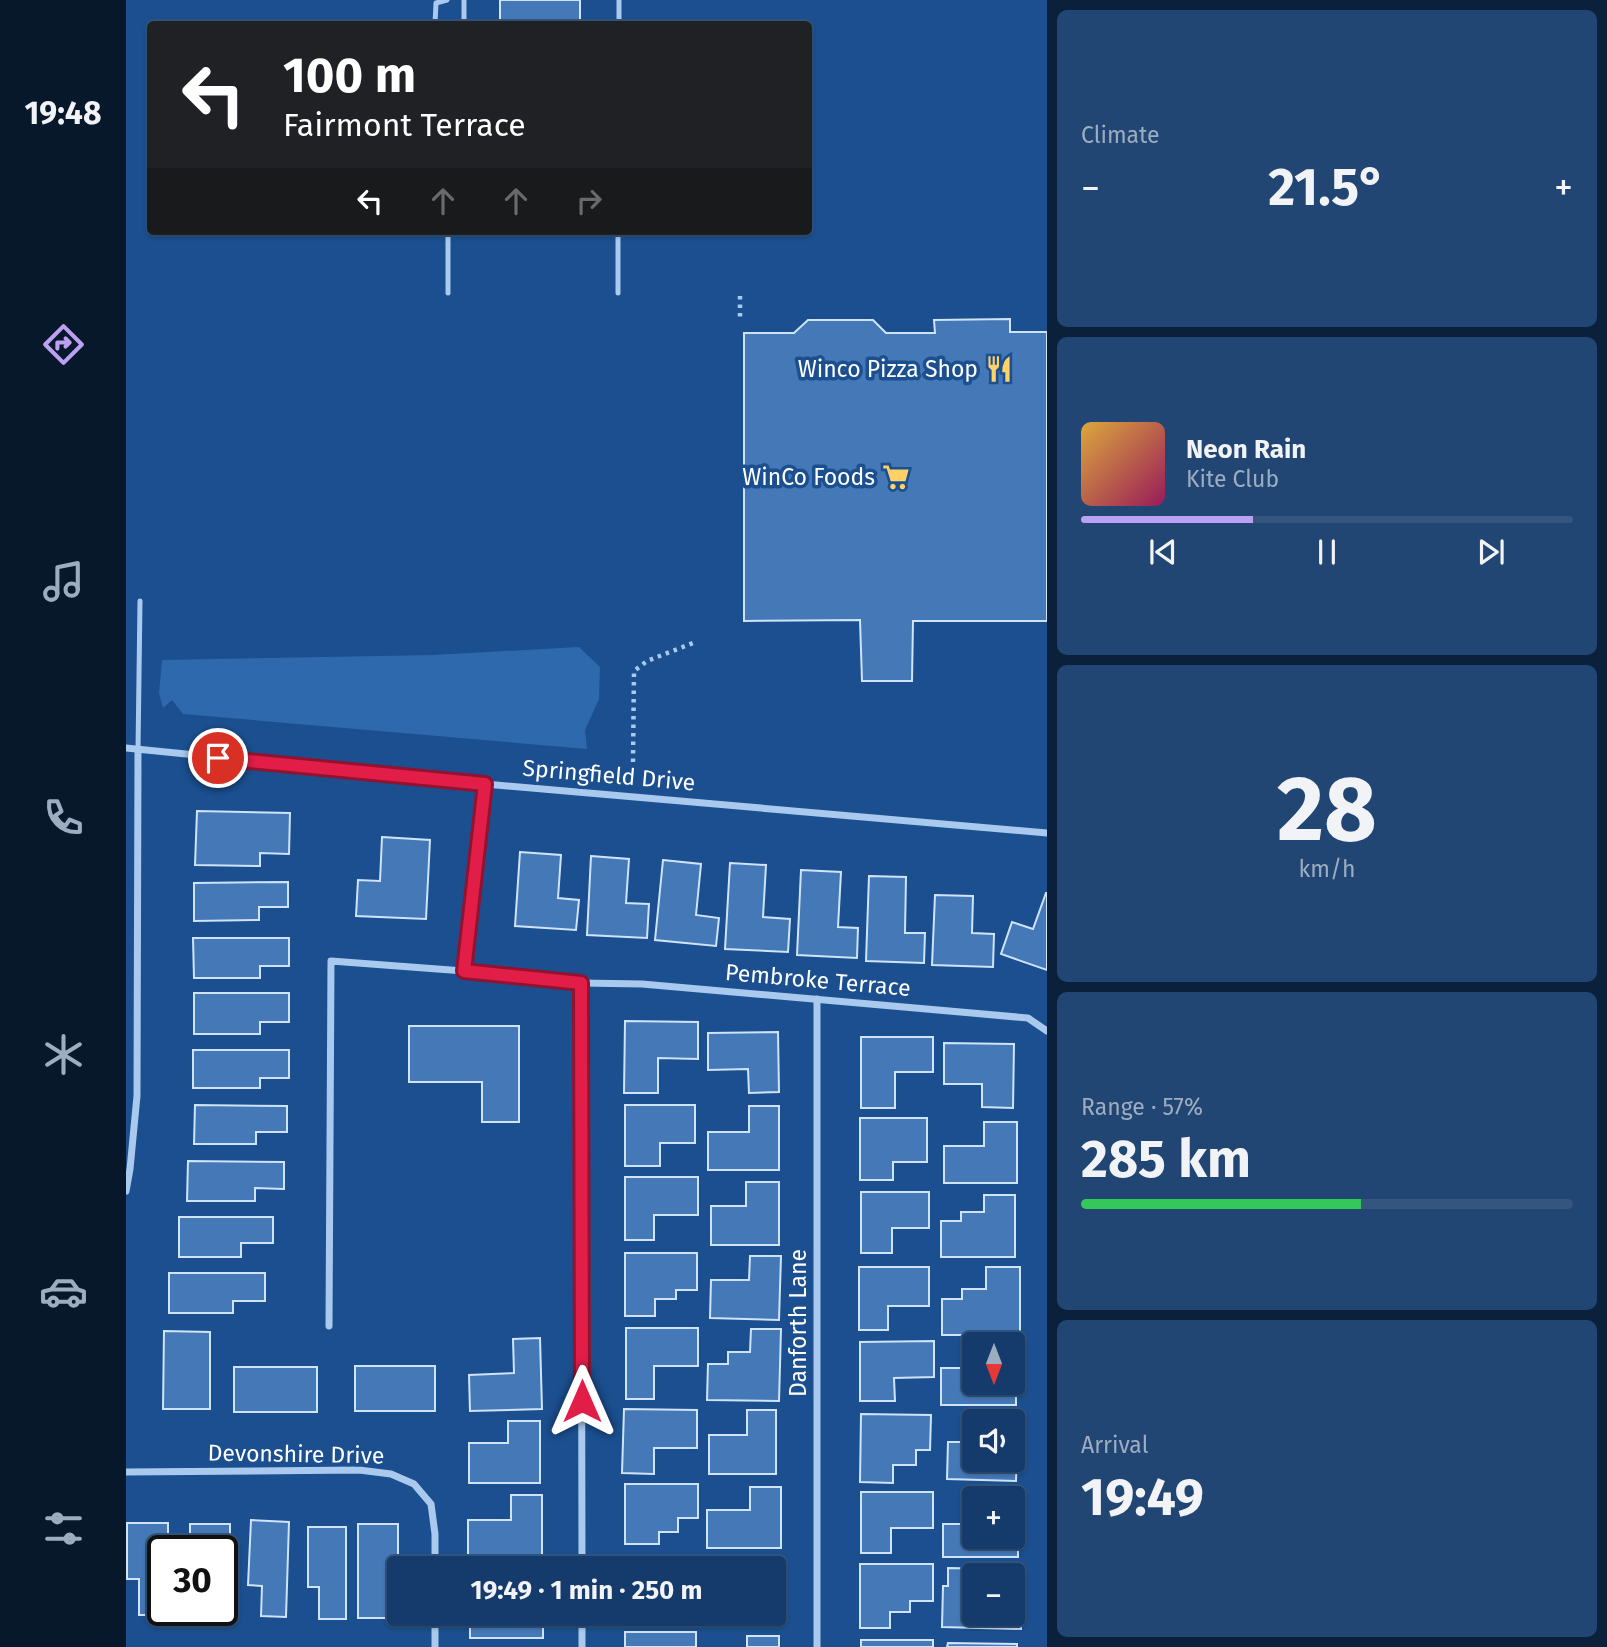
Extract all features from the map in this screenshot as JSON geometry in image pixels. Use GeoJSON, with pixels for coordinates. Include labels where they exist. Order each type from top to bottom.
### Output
{"type":"FeatureCollection","features":[{"type":"Feature","properties":{"kind":"street","name":"Springfield Drive"},"geometry":{"type":"LineString","coordinates":[[126,748],[485,784],[1047,833]]}},
{"type":"Feature","properties":{"kind":"street"},"geometry":{"type":"LineString","coordinates":[[126,1191],[137,1096],[138,750]]}},
{"type":"Feature","properties":{"kind":"street"},"geometry":{"type":"LineString","coordinates":[[464,971],[485,784]]}},
{"type":"Feature","properties":{"kind":"street","name":"Pembroke Terrace"},"geometry":{"type":"LineString","coordinates":[[329,1326],[331,961],[581,983],[642,984],[1028,1018],[1047,1031]]}},
{"type":"Feature","properties":{"kind":"street"},"geometry":{"type":"LineString","coordinates":[[581,983],[582,1556]]}},
{"type":"Feature","properties":{"kind":"street","name":"Danforth Lane"},"geometry":{"type":"LineString","coordinates":[[817,999],[817,1647]]}},
{"type":"Feature","properties":{"kind":"street","name":"Devonshire Drive"},"geometry":{"type":"LineString","coordinates":[[126,1472],[359,1470],[391,1474],[414,1484],[430,1504],[435,1534],[435,1556]]}},
{"type":"Feature","properties":{"kind":"street"},"geometry":{"type":"LineString","coordinates":[[435,1626],[435,1647]]}},
{"type":"Feature","properties":{"kind":"street"},"geometry":{"type":"LineString","coordinates":[[582,1626],[582,1647]]}},
{"type":"Feature","properties":{"kind":"lane"},"geometry":{"type":"LineString","coordinates":[[435,21],[436,3],[447,0]]}},
{"type":"Feature","properties":{"kind":"lane"},"geometry":{"type":"LineString","coordinates":[[464,0],[464,21]]}},
{"type":"Feature","properties":{"kind":"lane"},"geometry":{"type":"LineString","coordinates":[[619,0],[619,21]]}},
{"type":"Feature","properties":{"kind":"lane"},"geometry":{"type":"LineString","coordinates":[[448,235],[448,293]]}},
{"type":"Feature","properties":{"kind":"lane"},"geometry":{"type":"LineString","coordinates":[[618,235],[618,293]]}},
{"type":"Feature","properties":{"kind":"lane"},"geometry":{"type":"LineString","coordinates":[[138,750],[140,601]]}},
{"type":"Feature","properties":{"kind":"path"},"geometry":{"type":"LineString","coordinates":[[740,296],[740,319]]}},
{"type":"Feature","properties":{"kind":"path"},"geometry":{"type":"LineString","coordinates":[[633,762],[634,671],[647,661],[693,643]]}},
{"type":"Feature","properties":{"kind":"shaded area"},"geometry":{"type":"Polygon","coordinates":[[[579,647],[600,667],[599,699],[585,730],[587,749],[183,714],[172,700],[163,708],[159,693],[162,660],[433,655],[579,647]]]}},
{"type":"Feature","properties":{"kind":"building"},"geometry":{"type":"Polygon","coordinates":[[[500,0],[580,0],[580,21],[500,21],[500,0]]]}},
{"type":"Feature","properties":{"kind":"building","name":"WinCo Foods"},"geometry":{"type":"Polygon","coordinates":[[[1010,319],[1010,332],[1047,332],[1047,621],[913,621],[912,681],[862,681],[860,620],[744,621],[744,333],[794,333],[808,320],[873,320],[886,333],[935,333],[934,320],[1010,319]]]}},
{"type":"Feature","properties":{"kind":"building"},"geometry":{"type":"Polygon","coordinates":[[[197,811],[290,813],[289,854],[260,853],[260,866],[195,865],[197,811]]]}},
{"type":"Feature","properties":{"kind":"building"},"geometry":{"type":"Polygon","coordinates":[[[382,837],[430,840],[426,919],[356,916],[358,880],[380,881],[382,837]]]}},
{"type":"Feature","properties":{"kind":"building"},"geometry":{"type":"Polygon","coordinates":[[[520,852],[561,855],[558,898],[579,900],[576,930],[515,926],[520,852]]]}},
{"type":"Feature","properties":{"kind":"building"},"geometry":{"type":"Polygon","coordinates":[[[591,856],[629,859],[626,903],[649,904],[647,938],[587,935],[591,856]]]}},
{"type":"Feature","properties":{"kind":"building"},"geometry":{"type":"Polygon","coordinates":[[[663,860],[701,864],[696,915],[719,918],[716,946],[655,940],[663,860]]]}},
{"type":"Feature","properties":{"kind":"building"},"geometry":{"type":"Polygon","coordinates":[[[730,863],[766,865],[763,917],[790,919],[788,952],[725,949],[730,863]]]}},
{"type":"Feature","properties":{"kind":"building"},"geometry":{"type":"Polygon","coordinates":[[[801,870],[841,872],[838,927],[858,928],[857,958],[797,955],[801,870]]]}},
{"type":"Feature","properties":{"kind":"building"},"geometry":{"type":"Polygon","coordinates":[[[869,876],[906,877],[905,933],[925,933],[924,963],[866,961],[869,876]]]}},
{"type":"Feature","properties":{"kind":"building"},"geometry":{"type":"Polygon","coordinates":[[[288,882],[288,907],[259,907],[259,920],[194,921],[194,883],[288,882]]]}},
{"type":"Feature","properties":{"kind":"building"},"geometry":{"type":"Polygon","coordinates":[[[1046,893],[1047,970],[1001,954],[1012,922],[1033,929],[1046,893]]]}},
{"type":"Feature","properties":{"kind":"building"},"geometry":{"type":"Polygon","coordinates":[[[935,895],[973,896],[972,933],[994,934],[993,967],[932,965],[935,895]]]}},
{"type":"Feature","properties":{"kind":"building"},"geometry":{"type":"Polygon","coordinates":[[[193,938],[289,938],[289,966],[260,966],[260,978],[194,978],[193,938]]]}},
{"type":"Feature","properties":{"kind":"building"},"geometry":{"type":"Polygon","coordinates":[[[194,993],[289,993],[289,1022],[260,1022],[260,1034],[194,1034],[194,993]]]}},
{"type":"Feature","properties":{"kind":"building"},"geometry":{"type":"Polygon","coordinates":[[[625,1021],[698,1022],[698,1059],[658,1058],[658,1093],[624,1093],[625,1021]]]}},
{"type":"Feature","properties":{"kind":"building"},"geometry":{"type":"Polygon","coordinates":[[[409,1026],[519,1026],[519,1122],[482,1122],[482,1082],[409,1082],[409,1026]]]}},
{"type":"Feature","properties":{"kind":"building"},"geometry":{"type":"Polygon","coordinates":[[[778,1032],[779,1092],[749,1093],[748,1069],[708,1070],[708,1033],[778,1032]]]}},
{"type":"Feature","properties":{"kind":"building"},"geometry":{"type":"Polygon","coordinates":[[[861,1037],[933,1037],[933,1072],[895,1072],[895,1108],[861,1108],[861,1037]]]}},
{"type":"Feature","properties":{"kind":"building"},"geometry":{"type":"Polygon","coordinates":[[[944,1043],[1014,1044],[1013,1108],[982,1107],[982,1084],[944,1084],[944,1043]]]}},
{"type":"Feature","properties":{"kind":"building"},"geometry":{"type":"Polygon","coordinates":[[[193,1050],[289,1050],[289,1078],[260,1078],[260,1088],[193,1088],[193,1050]]]}},
{"type":"Feature","properties":{"kind":"building"},"geometry":{"type":"Polygon","coordinates":[[[195,1105],[287,1106],[287,1132],[256,1132],[256,1144],[194,1144],[195,1105]]]}},
{"type":"Feature","properties":{"kind":"building"},"geometry":{"type":"Polygon","coordinates":[[[625,1105],[695,1105],[695,1143],[660,1143],[660,1166],[625,1166],[625,1105]]]}},
{"type":"Feature","properties":{"kind":"building"},"geometry":{"type":"Polygon","coordinates":[[[749,1106],[779,1106],[779,1170],[708,1170],[708,1132],[749,1132],[749,1106]]]}},
{"type":"Feature","properties":{"kind":"building"},"geometry":{"type":"Polygon","coordinates":[[[860,1118],[927,1118],[927,1162],[893,1162],[893,1180],[860,1180],[860,1118]]]}},
{"type":"Feature","properties":{"kind":"building"},"geometry":{"type":"Polygon","coordinates":[[[984,1122],[1017,1122],[1017,1183],[944,1183],[944,1146],[984,1146],[984,1122]]]}},
{"type":"Feature","properties":{"kind":"building"},"geometry":{"type":"Polygon","coordinates":[[[188,1161],[284,1162],[284,1189],[255,1188],[255,1201],[187,1201],[188,1161]]]}},
{"type":"Feature","properties":{"kind":"building"},"geometry":{"type":"Polygon","coordinates":[[[625,1177],[698,1177],[698,1215],[654,1215],[654,1240],[625,1240],[625,1177]]]}},
{"type":"Feature","properties":{"kind":"building"},"geometry":{"type":"Polygon","coordinates":[[[746,1182],[779,1182],[779,1245],[711,1245],[711,1206],[746,1206],[746,1182]]]}},
{"type":"Feature","properties":{"kind":"building"},"geometry":{"type":"Polygon","coordinates":[[[861,1192],[929,1192],[929,1228],[892,1228],[892,1253],[861,1253],[861,1192]]]}},
{"type":"Feature","properties":{"kind":"building"},"geometry":{"type":"Polygon","coordinates":[[[984,1195],[1015,1195],[1015,1257],[941,1257],[941,1221],[961,1221],[961,1212],[984,1212],[984,1195]]]}},
{"type":"Feature","properties":{"kind":"building"},"geometry":{"type":"Polygon","coordinates":[[[179,1217],[273,1217],[273,1243],[241,1243],[241,1257],[179,1257],[179,1217]]]}},
{"type":"Feature","properties":{"kind":"building"},"geometry":{"type":"Polygon","coordinates":[[[625,1253],[697,1253],[697,1290],[676,1290],[676,1299],[655,1299],[655,1316],[625,1316],[625,1253]]]}},
{"type":"Feature","properties":{"kind":"building"},"geometry":{"type":"Polygon","coordinates":[[[750,1256],[781,1256],[779,1320],[710,1318],[711,1280],[749,1280],[750,1256]]]}},
{"type":"Feature","properties":{"kind":"building"},"geometry":{"type":"Polygon","coordinates":[[[859,1267],[929,1267],[929,1306],[888,1306],[888,1330],[859,1330],[859,1267]]]}},
{"type":"Feature","properties":{"kind":"building"},"geometry":{"type":"Polygon","coordinates":[[[986,1267],[1020,1267],[1020,1332],[962,1332],[962,1335],[942,1335],[942,1299],[962,1299],[962,1289],[986,1289],[986,1267]]]}},
{"type":"Feature","properties":{"kind":"building"},"geometry":{"type":"Polygon","coordinates":[[[169,1273],[265,1273],[265,1301],[233,1301],[233,1313],[169,1313],[169,1273]]]}},
{"type":"Feature","properties":{"kind":"building"},"geometry":{"type":"Polygon","coordinates":[[[626,1328],[698,1328],[698,1366],[654,1366],[654,1399],[626,1399],[626,1328]]]}},
{"type":"Feature","properties":{"kind":"building"},"geometry":{"type":"Polygon","coordinates":[[[751,1329],[781,1329],[779,1401],[707,1400],[708,1364],[728,1364],[728,1352],[750,1352],[751,1329]]]}},
{"type":"Feature","properties":{"kind":"building"},"geometry":{"type":"Polygon","coordinates":[[[164,1331],[210,1332],[210,1409],[163,1409],[164,1331]]]}},
{"type":"Feature","properties":{"kind":"building"},"geometry":{"type":"Polygon","coordinates":[[[540,1338],[542,1409],[470,1411],[469,1375],[514,1373],[513,1339],[540,1338]]]}},
{"type":"Feature","properties":{"kind":"building"},"geometry":{"type":"Polygon","coordinates":[[[934,1341],[934,1377],[894,1378],[895,1401],[860,1401],[860,1342],[934,1341]]]}},
{"type":"Feature","properties":{"kind":"building"},"geometry":{"type":"Polygon","coordinates":[[[355,1366],[435,1366],[435,1411],[355,1411],[355,1366]]]}},
{"type":"Feature","properties":{"kind":"building"},"geometry":{"type":"Polygon","coordinates":[[[234,1367],[317,1367],[317,1412],[234,1412],[234,1367]]]}},
{"type":"Feature","properties":{"kind":"building"},"geometry":{"type":"Polygon","coordinates":[[[941,1368],[962,1368],[962,1395],[1016,1395],[1016,1405],[941,1405],[941,1368]]]}},
{"type":"Feature","properties":{"kind":"building"},"geometry":{"type":"Polygon","coordinates":[[[624,1409],[697,1410],[697,1448],[654,1448],[654,1474],[622,1473],[624,1409]]]}},
{"type":"Feature","properties":{"kind":"building"},"geometry":{"type":"Polygon","coordinates":[[[747,1410],[776,1410],[776,1474],[709,1474],[709,1435],[747,1435],[747,1410]]]}},
{"type":"Feature","properties":{"kind":"building"},"geometry":{"type":"Polygon","coordinates":[[[861,1414],[931,1415],[930,1450],[916,1450],[916,1465],[893,1465],[893,1483],[860,1482],[861,1414]]]}},
{"type":"Feature","properties":{"kind":"building"},"geometry":{"type":"Polygon","coordinates":[[[508,1421],[540,1421],[540,1483],[469,1483],[469,1443],[508,1443],[508,1421]]]}},
{"type":"Feature","properties":{"kind":"building"},"geometry":{"type":"Polygon","coordinates":[[[948,1442],[962,1442],[962,1472],[1016,1472],[1016,1481],[947,1479],[948,1442]]]}},
{"type":"Feature","properties":{"kind":"building"},"geometry":{"type":"Polygon","coordinates":[[[625,1484],[698,1484],[698,1518],[678,1518],[678,1532],[659,1532],[659,1544],[625,1544],[625,1484]]]}},
{"type":"Feature","properties":{"kind":"building"},"geometry":{"type":"Polygon","coordinates":[[[750,1487],[781,1487],[781,1548],[707,1548],[707,1510],[750,1510],[750,1487]]]}},
{"type":"Feature","properties":{"kind":"building"},"geometry":{"type":"Polygon","coordinates":[[[861,1492],[933,1492],[933,1528],[891,1528],[891,1553],[861,1553],[861,1492]]]}},
{"type":"Feature","properties":{"kind":"building"},"geometry":{"type":"Polygon","coordinates":[[[511,1495],[542,1495],[542,1556],[468,1556],[468,1520],[511,1520],[511,1495]]]}},
{"type":"Feature","properties":{"kind":"building"},"geometry":{"type":"Polygon","coordinates":[[[251,1520],[289,1522],[286,1617],[261,1616],[262,1586],[248,1585],[251,1520]]]}},
{"type":"Feature","properties":{"kind":"building"},"geometry":{"type":"Polygon","coordinates":[[[127,1523],[168,1523],[168,1535],[147,1535],[147,1615],[139,1615],[139,1579],[127,1579],[127,1523]]]}},
{"type":"Feature","properties":{"kind":"building"},"geometry":{"type":"Polygon","coordinates":[[[190,1524],[230,1524],[230,1535],[190,1535],[190,1524]]]}},
{"type":"Feature","properties":{"kind":"building"},"geometry":{"type":"Polygon","coordinates":[[[358,1524],[398,1524],[398,1556],[387,1556],[386,1618],[358,1618],[358,1524]]]}},
{"type":"Feature","properties":{"kind":"building"},"geometry":{"type":"Polygon","coordinates":[[[943,1524],[962,1524],[962,1549],[1018,1549],[1018,1557],[943,1557],[943,1524]]]}},
{"type":"Feature","properties":{"kind":"building"},"geometry":{"type":"Polygon","coordinates":[[[308,1527],[346,1527],[346,1619],[319,1619],[319,1587],[308,1587],[308,1527]]]}},
{"type":"Feature","properties":{"kind":"building"},"geometry":{"type":"Polygon","coordinates":[[[860,1564],[933,1564],[933,1601],[910,1601],[910,1612],[890,1612],[890,1628],[860,1628],[860,1564]]]}},
{"type":"Feature","properties":{"kind":"building"},"geometry":{"type":"Polygon","coordinates":[[[948,1568],[962,1568],[962,1626],[1021,1626],[1021,1629],[942,1627],[943,1586],[948,1586],[948,1568]]]}},
{"type":"Feature","properties":{"kind":"building"},"geometry":{"type":"Polygon","coordinates":[[[470,1626],[543,1626],[543,1638],[470,1638],[470,1626]]]}},
{"type":"Feature","properties":{"kind":"building"},"geometry":{"type":"Polygon","coordinates":[[[625,1632],[696,1632],[696,1647],[625,1647],[625,1632]]]}},
{"type":"Feature","properties":{"kind":"building"},"geometry":{"type":"Polygon","coordinates":[[[747,1636],[779,1636],[779,1647],[747,1647],[747,1636]]]}},
{"type":"Feature","properties":{"kind":"building"},"geometry":{"type":"Polygon","coordinates":[[[861,1640],[933,1640],[933,1647],[861,1647],[861,1640]]]}},
{"type":"Feature","properties":{"kind":"building"},"geometry":{"type":"Polygon","coordinates":[[[948,1643],[1017,1644],[1017,1647],[947,1647],[948,1643]]]}},
{"type":"Feature","properties":{"kind":"place","name":"Winco Pizza Shop"},"geometry":{"type":"Point","coordinates":[999,369]}},
{"type":"Feature","properties":{"kind":"place","name":"WinCo Foods"},"geometry":{"type":"Point","coordinates":[896,477]}},
{"type":"Feature","properties":{"kind":"route"},"geometry":{"type":"LineString","coordinates":[[218,758],[485,784],[464,971],[581,983],[582,1401]]}}]}
